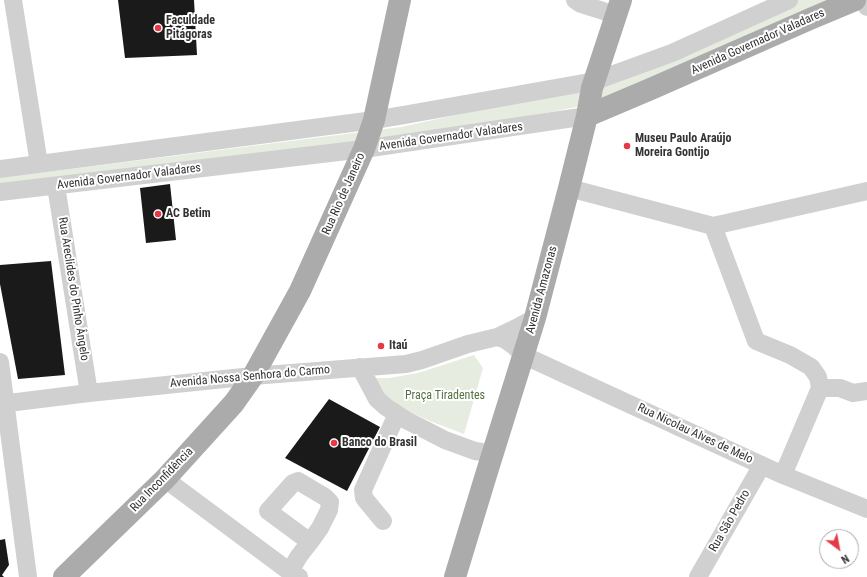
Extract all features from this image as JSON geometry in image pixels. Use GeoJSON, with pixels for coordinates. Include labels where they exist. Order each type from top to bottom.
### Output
{"type":"FeatureCollection","features":[{"type":"Feature","properties":{"kind":"main road","name":"Rua Rio de Janeiro"},"geometry":{"type":"LineString","coordinates":[[253,376],[300,291],[364,149],[374,120],[400,0]]}},
{"type":"Feature","properties":{"kind":"main road","name":"Avenida Governador Valadares"},"geometry":{"type":"LineString","coordinates":[[587,116],[855,0]]}},
{"type":"Feature","properties":{"kind":"main road","name":"Avenida Amazonas"},"geometry":{"type":"LineString","coordinates":[[455,577],[535,318],[595,81],[618,8]]}},
{"type":"Feature","properties":{"kind":"main road","name":"Rua Inconfidência"},"geometry":{"type":"LineString","coordinates":[[64,577],[165,479],[234,404],[253,376]]}},
{"type":"Feature","properties":{"kind":"street"},"geometry":{"type":"LineString","coordinates":[[13,0],[39,164]]}},
{"type":"Feature","properties":{"kind":"street"},"geometry":{"type":"LineString","coordinates":[[574,0],[581,4],[618,8]]}},
{"type":"Feature","properties":{"kind":"street","name":"Avenida Governador Valadares"},"geometry":{"type":"LineString","coordinates":[[0,169],[374,120],[595,81],[672,52],[789,0]]}},
{"type":"Feature","properties":{"kind":"street"},"geometry":{"type":"LineString","coordinates":[[865,0],[867,7]]}},
{"type":"Feature","properties":{"kind":"street","name":"Avenida Governador Valadares"},"geometry":{"type":"LineString","coordinates":[[0,192],[364,149],[587,116]]}},
{"type":"Feature","properties":{"kind":"street","name":"Rua Areclides do Pinho Ângelo"},"geometry":{"type":"LineString","coordinates":[[56,186],[89,393]]}},
{"type":"Feature","properties":{"kind":"street"},"geometry":{"type":"LineString","coordinates":[[569,188],[713,226],[867,191]]}},
{"type":"Feature","properties":{"kind":"street"},"geometry":{"type":"LineString","coordinates":[[713,226],[756,341],[790,355],[811,367],[818,377],[820,388],[783,475]]}},
{"type":"Feature","properties":{"kind":"street","name":"Avenida Nossa Senhora do Carmo"},"geometry":{"type":"LineString","coordinates":[[3,404],[89,393],[253,376],[406,364],[468,344],[497,337],[535,318]]}},
{"type":"Feature","properties":{"kind":"street","name":"Rua Nicolau Alves de Melo"},"geometry":{"type":"LineString","coordinates":[[497,337],[514,346],[524,355],[783,475],[867,509]]}},
{"type":"Feature","properties":{"kind":"street"},"geometry":{"type":"LineString","coordinates":[[0,362],[3,404],[28,577]]}},
{"type":"Feature","properties":{"kind":"street"},"geometry":{"type":"LineString","coordinates":[[360,367],[377,399],[386,407],[445,440],[475,451],[493,453]]}},
{"type":"Feature","properties":{"kind":"street"},"geometry":{"type":"LineString","coordinates":[[820,388],[840,388],[853,393],[867,391]]}},
{"type":"Feature","properties":{"kind":"street"},"geometry":{"type":"LineString","coordinates":[[383,521],[364,498],[363,490],[397,414]]}},
{"type":"Feature","properties":{"kind":"street","name":"Rua São Pedro"},"geometry":{"type":"LineString","coordinates":[[698,577],[762,465]]}},
{"type":"Feature","properties":{"kind":"street"},"geometry":{"type":"LineString","coordinates":[[165,479],[288,573],[310,542]]}},
{"type":"Feature","properties":{"kind":"green space"},"geometry":{"type":"Polygon","coordinates":[[[798,0],[833,0],[611,100],[551,112],[436,131],[289,153],[0,185],[0,178],[401,127],[616,80],[798,0]]]}},
{"type":"Feature","properties":{"kind":"green space","name":"Praça Tiradentes"},"geometry":{"type":"Polygon","coordinates":[[[474,355],[483,368],[464,434],[430,421],[383,397],[375,378],[389,378],[418,373],[474,355]]]}},
{"type":"Feature","properties":{"kind":"building","name":"Faculdade Pitágoras"},"geometry":{"type":"Polygon","coordinates":[[[118,0],[194,0],[197,55],[125,58],[118,0]]]}},
{"type":"Feature","properties":{"kind":"building","name":"AC Betim"},"geometry":{"type":"Polygon","coordinates":[[[170,184],[176,240],[146,243],[140,188],[170,184]]]}},
{"type":"Feature","properties":{"kind":"building"},"geometry":{"type":"Polygon","coordinates":[[[51,261],[65,375],[18,379],[0,284],[0,265],[51,261]]]}},
{"type":"Feature","properties":{"kind":"building","name":"Banco do Brasil"},"geometry":{"type":"Polygon","coordinates":[[[329,399],[380,427],[347,491],[285,458],[329,399]]]}},
{"type":"Feature","properties":{"kind":"building"},"geometry":{"type":"Polygon","coordinates":[[[5,539],[9,565],[2,575],[4,577],[0,577],[0,540],[5,539]]]}},
{"type":"Feature","properties":{"kind":"place","name":"Faculdade Pitágoras"},"geometry":{"type":"Point","coordinates":[158,28]}},
{"type":"Feature","properties":{"kind":"place","name":"Museu Paulo Araújo Moreira Gontijo"},"geometry":{"type":"Point","coordinates":[627,146]}},
{"type":"Feature","properties":{"kind":"place","name":"AC Betim"},"geometry":{"type":"Point","coordinates":[158,214]}},
{"type":"Feature","properties":{"kind":"place","name":"Itaú"},"geometry":{"type":"Point","coordinates":[381,346]}},
{"type":"Feature","properties":{"kind":"place","name":"Banco do Brasil"},"geometry":{"type":"Point","coordinates":[334,443]}}]}
